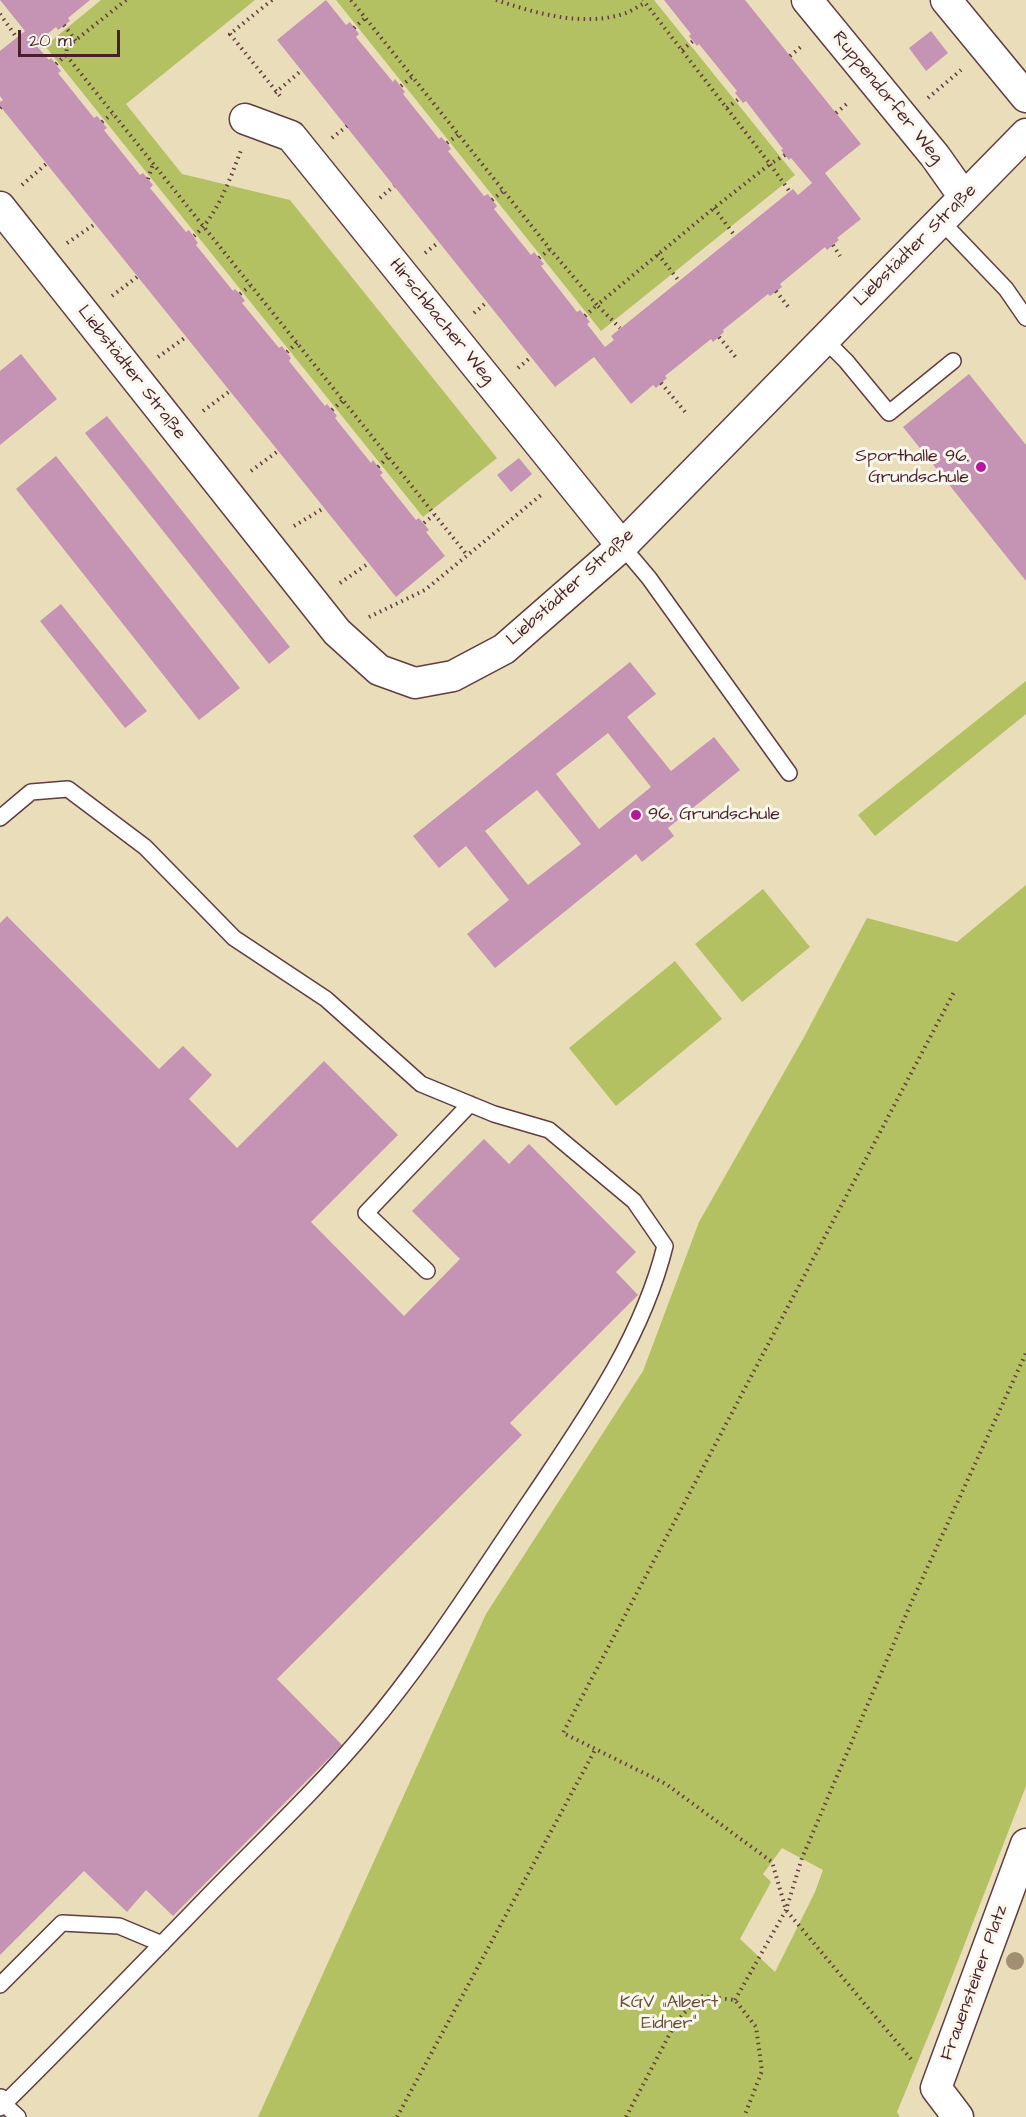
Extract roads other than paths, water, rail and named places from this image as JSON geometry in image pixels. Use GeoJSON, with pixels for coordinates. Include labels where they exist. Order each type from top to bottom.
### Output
{"type":"FeatureCollection","features":[{"type":"Feature","properties":{"kind":"street","name":"Ruppendorfer Weg"},"geometry":{"type":"LineString","coordinates":[[807,0],[902,119],[935,156],[964,197]]}},
{"type":"Feature","properties":{"kind":"street"},"geometry":{"type":"LineString","coordinates":[[946,0],[1026,97]]}},
{"type":"Feature","properties":{"kind":"street","name":"Hirschbacher Weg"},"geometry":{"type":"LineString","coordinates":[[248,120],[291,136],[622,546]]}},
{"type":"Feature","properties":{"kind":"street","name":"Liebstädter Straße"},"geometry":{"type":"LineString","coordinates":[[0,207],[337,632],[380,670],[415,682],[453,676],[504,648],[622,546],[1026,134]]}},
{"type":"Feature","properties":{"kind":"street","name":"Frauensteiner Platz"},"geometry":{"type":"LineString","coordinates":[[958,2117],[936,2088],[1026,1844]]}},
{"type":"Feature","properties":{"kind":"lane"},"geometry":{"type":"LineString","coordinates":[[940,220],[1006,289],[1026,318]]}},
{"type":"Feature","properties":{"kind":"lane"},"geometry":{"type":"LineString","coordinates":[[824,339],[890,413],[953,361]]}},
{"type":"Feature","properties":{"kind":"lane"},"geometry":{"type":"LineString","coordinates":[[622,546],[649,578],[789,773]]}},
{"type":"Feature","properties":{"kind":"lane"},"geometry":{"type":"LineString","coordinates":[[0,818],[31,792],[68,789],[145,848],[234,938],[326,999],[421,1084],[494,1114],[549,1130],[634,1201],[665,1246],[657,1281],[627,1347],[584,1421],[412,1671],[365,1732],[102,2007],[1,2102],[18,2117]]}},
{"type":"Feature","properties":{"kind":"lane"},"geometry":{"type":"LineString","coordinates":[[427,1271],[366,1213],[470,1104]]}},
{"type":"Feature","properties":{"kind":"lane"},"geometry":{"type":"LineString","coordinates":[[0,1985],[62,1923],[119,1926],[162,1944]]}},
{"type":"Feature","properties":{"kind":"place","name":"Sporthalle 96. Grundschule"},"geometry":{"type":"Point","coordinates":[981,467]}},
{"type":"Feature","properties":{"kind":"place","name":"96. Grundschule"},"geometry":{"type":"Point","coordinates":[636,815]}},
{"type":"Feature","properties":{"kind":"park label","name":"KGV „Albert Eidner“"},"geometry":{"type":"Point","coordinates":[669,2013]}}]}
